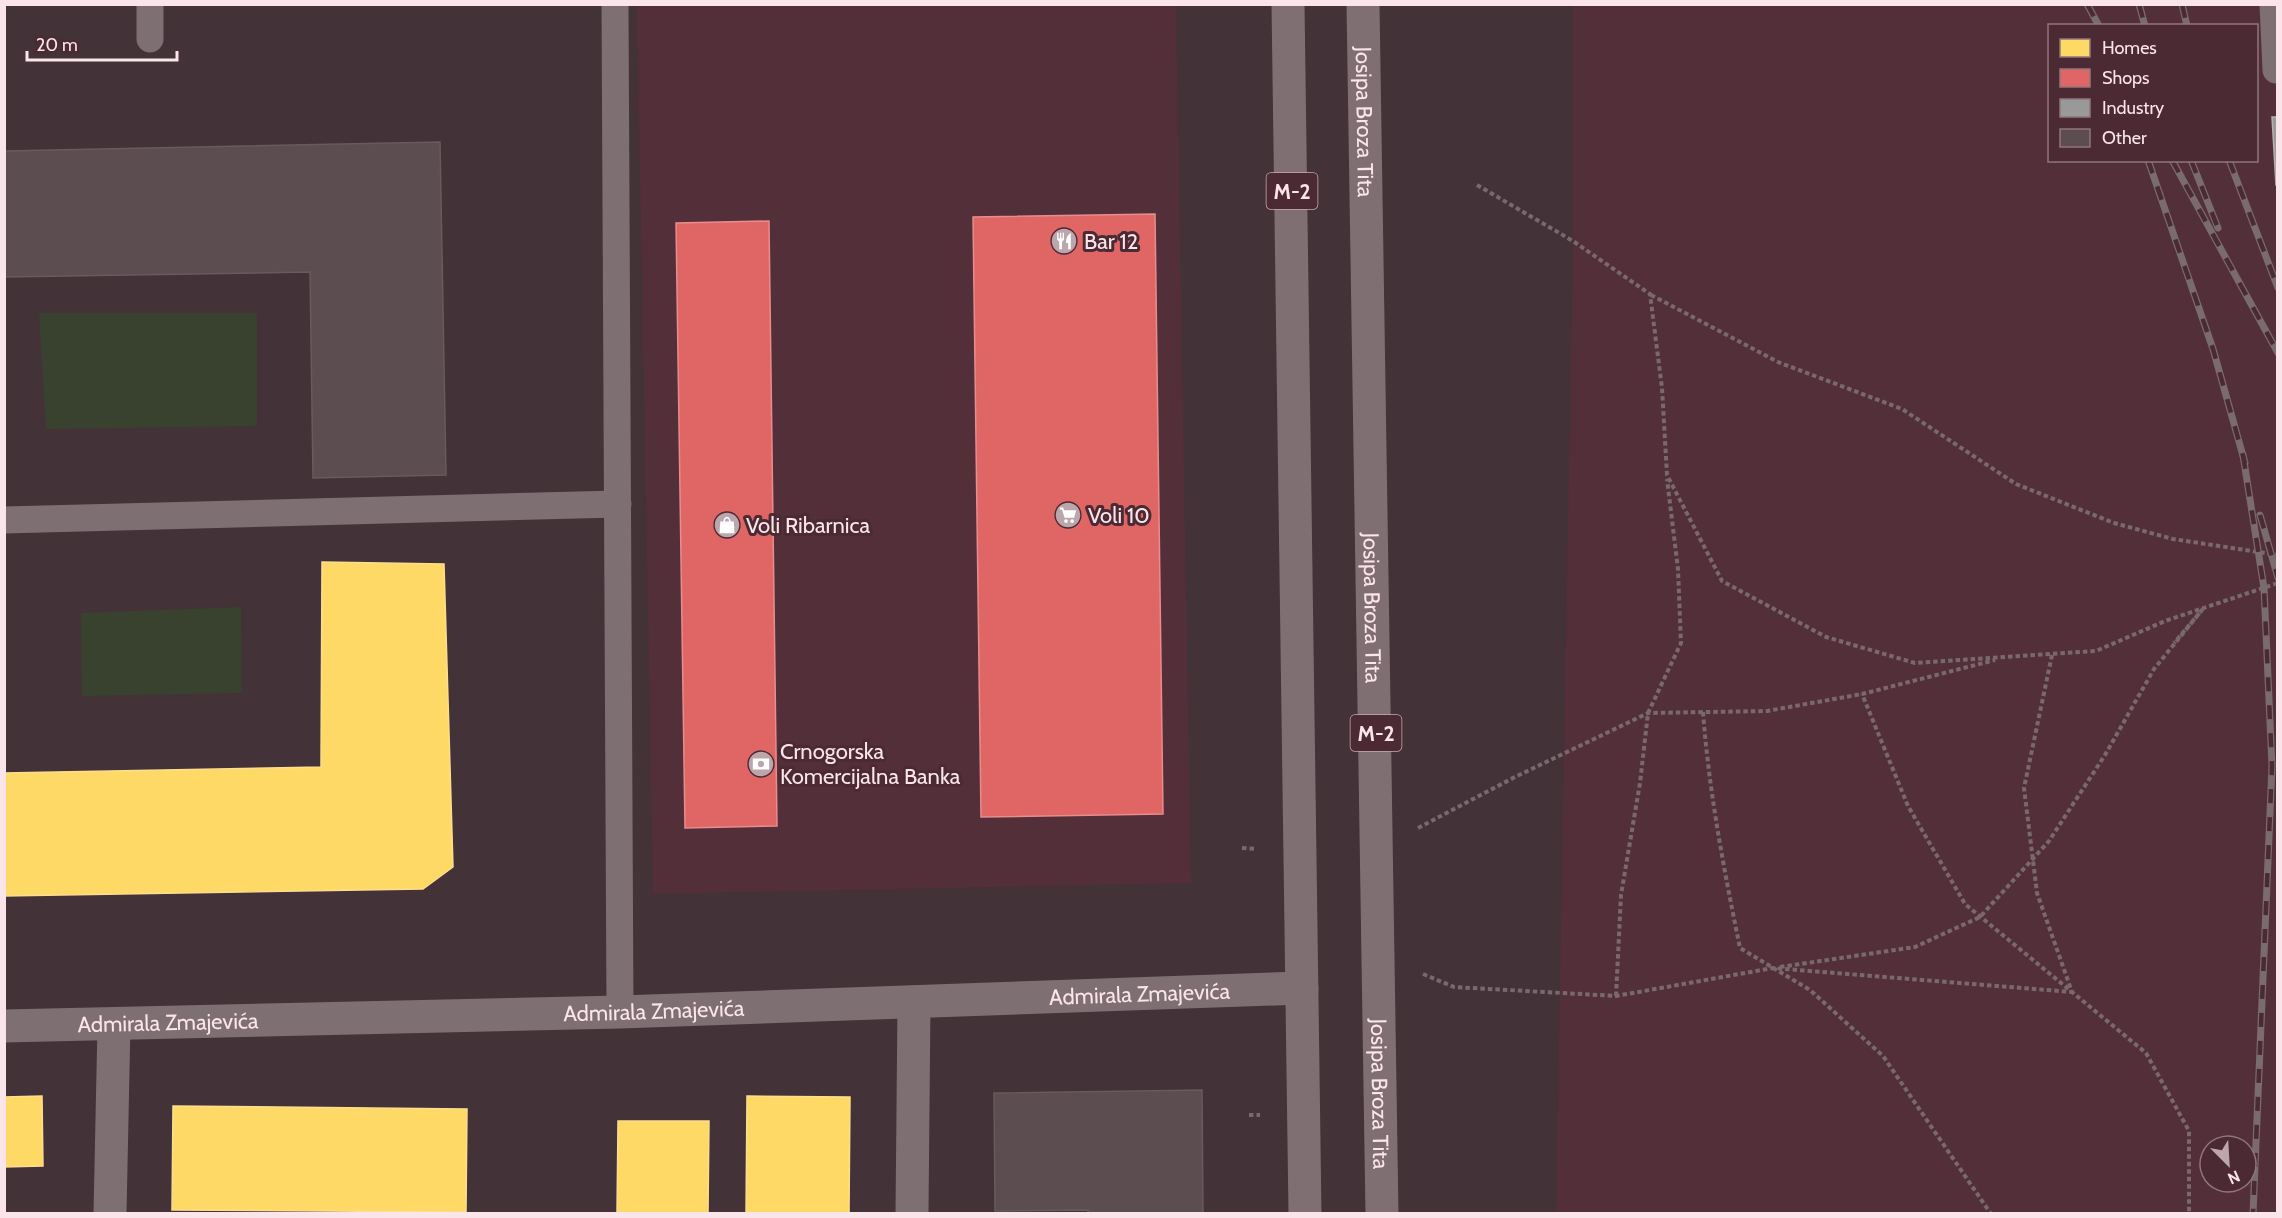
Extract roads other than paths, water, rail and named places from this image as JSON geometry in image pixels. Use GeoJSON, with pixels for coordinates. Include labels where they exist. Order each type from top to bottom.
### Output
{"type":"FeatureCollection","features":[{"type":"Feature","properties":{"kind":"main road","name":"M-2"},"geometry":{"type":"LineString","coordinates":[[1288,4],[1305,1214]]}},
{"type":"Feature","properties":{"kind":"main road","name":"Josipa Broza Tita"},"geometry":{"type":"LineString","coordinates":[[1363,4],[1382,1214]]}},
{"type":"Feature","properties":{"kind":"street","name":"Admirala Zmajevića"},"geometry":{"type":"LineString","coordinates":[[4,1026],[620,1012],[1302,988]]}},
{"type":"Feature","properties":{"kind":"street"},"geometry":{"type":"LineString","coordinates":[[912,1214],[914,1002]]}},
{"type":"Feature","properties":{"kind":"street"},"geometry":{"type":"LineString","coordinates":[[110,1214],[114,1024]]}},
{"type":"Feature","properties":{"kind":"lane"},"geometry":{"type":"LineString","coordinates":[[150,4],[150,39]]}},
{"type":"Feature","properties":{"kind":"lane"},"geometry":{"type":"LineString","coordinates":[[615,4],[620,1012]]}},
{"type":"Feature","properties":{"kind":"lane"},"geometry":{"type":"LineString","coordinates":[[2273,4],[2276,70]]}},
{"type":"Feature","properties":{"kind":"lane"},"geometry":{"type":"LineString","coordinates":[[4,520],[618,504]]}},
{"type":"Feature","properties":{"kind":"railway"},"geometry":{"type":"LineString","coordinates":[[2087,4],[2098,24]]}},
{"type":"Feature","properties":{"kind":"railway"},"geometry":{"type":"LineString","coordinates":[[2139,4],[2144,24]]}},
{"type":"Feature","properties":{"kind":"railway"},"geometry":{"type":"LineString","coordinates":[[2182,4],[2187,24]]}},
{"type":"Feature","properties":{"kind":"railway"},"geometry":{"type":"LineString","coordinates":[[2149,162],[2213,349],[2245,463]]}},
{"type":"Feature","properties":{"kind":"railway"},"geometry":{"type":"LineString","coordinates":[[2173,162],[2278,353]]}},
{"type":"Feature","properties":{"kind":"railway"},"geometry":{"type":"LineString","coordinates":[[2192,162],[2218,228]]}},
{"type":"Feature","properties":{"kind":"railway"},"geometry":{"type":"LineString","coordinates":[[2230,162],[2278,288]]}},
{"type":"Feature","properties":{"kind":"railway"},"geometry":{"type":"LineString","coordinates":[[2243,455],[2264,588],[2272,766],[2253,1214]]}},
{"type":"Feature","properties":{"kind":"railway"},"geometry":{"type":"LineString","coordinates":[[2260,515],[2278,578]]}},
{"type":"Feature","properties":{"kind":"place","name":"Bar 12"},"geometry":{"type":"Point","coordinates":[1064,241]}},
{"type":"Feature","properties":{"kind":"place","name":"Voli 10"},"geometry":{"type":"Point","coordinates":[1068,515]}},
{"type":"Feature","properties":{"kind":"place","name":"Voli Ribarnica"},"geometry":{"type":"Point","coordinates":[727,525]}},
{"type":"Feature","properties":{"kind":"place","name":"Crnogorska Komercijalna Banka"},"geometry":{"type":"Point","coordinates":[761,764]}}]}
